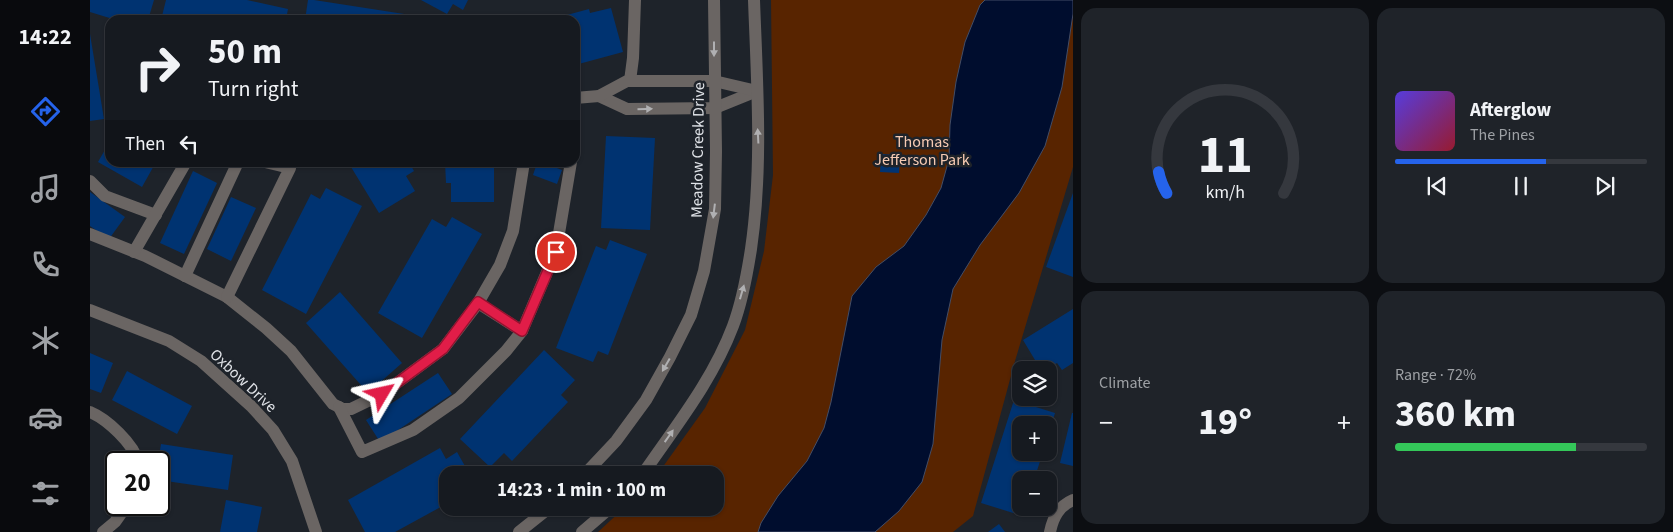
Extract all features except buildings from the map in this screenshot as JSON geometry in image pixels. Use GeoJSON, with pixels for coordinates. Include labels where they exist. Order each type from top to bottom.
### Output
{"type":"FeatureCollection","features":[{"type":"Feature","properties":{"kind":"street"},"geometry":{"type":"LineString","coordinates":[[630,81],[633,58],[635,0]]}},
{"type":"Feature","properties":{"kind":"street","name":"Meadow Creek Drive"},"geometry":{"type":"LineString","coordinates":[[592,466],[616,441],[646,400],[691,315],[704,271],[715,209],[714,0]]}},
{"type":"Feature","properties":{"kind":"street"},"geometry":{"type":"LineString","coordinates":[[648,466],[709,378],[733,326],[746,277],[756,212],[758,145],[754,0]]}},
{"type":"Feature","properties":{"kind":"street"},"geometry":{"type":"LineString","coordinates":[[580,98],[599,96],[627,81],[714,81],[757,90]]}},
{"type":"Feature","properties":{"kind":"street"},"geometry":{"type":"LineString","coordinates":[[599,96],[628,109],[715,108],[757,90]]}},
{"type":"Feature","properties":{"kind":"street"},"geometry":{"type":"LineString","coordinates":[[134,252],[183,167]]}},
{"type":"Feature","properties":{"kind":"street"},"geometry":{"type":"LineString","coordinates":[[185,276],[236,167]]}},
{"type":"Feature","properties":{"kind":"street"},"geometry":{"type":"LineString","coordinates":[[227,297],[290,168],[286,167]]}},
{"type":"Feature","properties":{"kind":"street"},"geometry":{"type":"LineString","coordinates":[[90,234],[134,252],[227,297],[266,328],[290,351],[333,404],[351,409],[382,394],[443,349],[478,302],[500,265],[513,231],[523,167]]}},
{"type":"Feature","properties":{"kind":"street"},"geometry":{"type":"LineString","coordinates":[[339,407],[362,452],[414,430],[459,398],[506,351],[522,331],[556,252],[570,167]]}},
{"type":"Feature","properties":{"kind":"street"},"geometry":{"type":"LineString","coordinates":[[90,181],[105,196],[156,215]]}},
{"type":"Feature","properties":{"kind":"street"},"geometry":{"type":"LineString","coordinates":[[478,302],[522,331]]}},
{"type":"Feature","properties":{"kind":"street","name":"Oxbow Drive"},"geometry":{"type":"LineString","coordinates":[[90,310],[169,341],[201,361],[251,406],[273,430],[292,461],[316,532]]}},
{"type":"Feature","properties":{"kind":"street"},"geometry":{"type":"LineString","coordinates":[[90,412],[114,428],[132,451]]}},
{"type":"Feature","properties":{"kind":"street"},"geometry":{"type":"LineString","coordinates":[[1050,532],[1053,518],[1064,504],[1073,500]]}},
{"type":"Feature","properties":{"kind":"street"},"geometry":{"type":"LineString","coordinates":[[103,532],[119,516]]}},
{"type":"Feature","properties":{"kind":"street"},"geometry":{"type":"LineString","coordinates":[[519,532],[539,516]]}},
{"type":"Feature","properties":{"kind":"street"},"geometry":{"type":"LineString","coordinates":[[582,532],[601,516]]}},
{"type":"Feature","properties":{"kind":"green space","name":"Thomas Jefferson Park"},"geometry":{"type":"Polygon","coordinates":[[[771,0],[1073,0],[1073,167],[1015,361],[1012,361],[1012,372],[973,516],[953,532],[598,532],[615,516],[724,516],[724,466],[663,466],[705,408],[745,330],[764,251],[773,175],[771,0]]]}},
{"type":"Feature","properties":{"kind":"water"},"geometry":{"type":"Polygon","coordinates":[[[985,0],[1073,0],[1073,14],[1062,87],[1045,146],[1019,193],[980,245],[953,289],[942,340],[933,444],[922,482],[899,511],[875,532],[758,532],[761,523],[778,496],[807,461],[824,428],[852,296],[876,267],[904,246],[926,215],[941,188],[949,159],[950,125],[956,82],[965,42],[980,5],[985,0]]]}},
{"type":"Feature","properties":{"kind":"route"},"geometry":{"type":"LineString","coordinates":[[382,394],[443,349],[478,302],[522,331],[556,252]]}}]}
